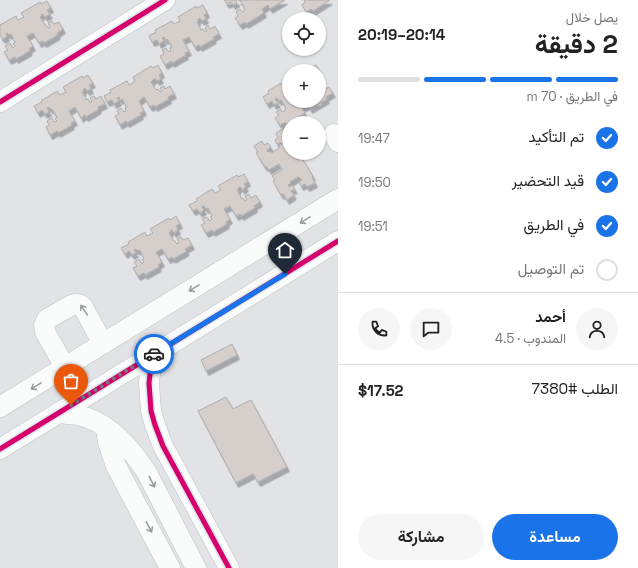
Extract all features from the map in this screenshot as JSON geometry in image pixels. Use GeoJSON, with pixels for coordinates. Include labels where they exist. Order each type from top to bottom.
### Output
{"type":"FeatureCollection","features":[{"type":"Feature","properties":{"kind":"street"},"geometry":{"type":"LineString","coordinates":[[0,102],[165,0]]}},
{"type":"Feature","properties":{"kind":"street"},"geometry":{"type":"LineString","coordinates":[[0,408],[338,200]]}},
{"type":"Feature","properties":{"kind":"street"},"geometry":{"type":"LineString","coordinates":[[0,449],[338,241]]}},
{"type":"Feature","properties":{"kind":"street"},"geometry":{"type":"LineString","coordinates":[[65,367],[44,332],[44,325],[47,319],[72,305],[78,304],[83,307],[103,344]]}},
{"type":"Feature","properties":{"kind":"street"},"geometry":{"type":"LineString","coordinates":[[152,356],[149,397],[155,424],[163,446],[229,568]]}},
{"type":"Feature","properties":{"kind":"street"},"geometry":{"type":"LineString","coordinates":[[58,413],[78,415],[93,420],[106,428],[129,448],[139,460],[196,568]]}},
{"type":"Feature","properties":{"kind":"street"},"geometry":{"type":"LineString","coordinates":[[106,428],[108,442],[116,466],[170,568]]}},
{"type":"Feature","properties":{"kind":"street"},"geometry":{"type":"LineString","coordinates":[[139,460],[163,446]]}},
{"type":"Feature","properties":{"kind":"building"},"geometry":{"type":"Polygon","coordinates":[[[224,0],[236,0],[237,3],[233,5],[231,2],[227,4],[224,0]]]}},
{"type":"Feature","properties":{"kind":"building"},"geometry":{"type":"Polygon","coordinates":[[[240,0],[285,0],[270,9],[268,5],[262,9],[264,13],[246,24],[245,22],[240,25],[235,18],[238,16],[236,12],[240,9],[242,12],[245,9],[240,0]]]}},
{"type":"Feature","properties":{"kind":"building"},"geometry":{"type":"Polygon","coordinates":[[[304,0],[330,0],[313,11],[311,9],[306,12],[302,5],[305,2],[304,0]]]}},
{"type":"Feature","properties":{"kind":"building"},"geometry":{"type":"Polygon","coordinates":[[[47,1],[51,8],[47,10],[50,14],[45,17],[43,14],[40,17],[48,28],[50,27],[48,23],[52,21],[54,24],[59,22],[63,29],[57,33],[58,35],[44,43],[43,41],[39,43],[33,33],[27,36],[33,46],[29,49],[30,51],[16,59],[15,57],[9,60],[4,52],[8,50],[5,46],[10,43],[13,48],[15,46],[13,44],[15,43],[11,34],[9,35],[7,33],[7,37],[3,39],[0,36],[0,25],[16,16],[18,20],[24,17],[21,13],[40,2],[41,4],[47,1]]]}},
{"type":"Feature","properties":{"kind":"building"},"geometry":{"type":"Polygon","coordinates":[[[203,5],[207,13],[204,15],[206,19],[202,21],[200,18],[197,22],[201,30],[203,29],[205,32],[207,31],[205,28],[208,25],[210,29],[215,26],[219,34],[213,37],[214,39],[200,47],[199,45],[195,47],[189,37],[183,40],[189,51],[185,53],[186,55],[172,63],[171,61],[165,65],[160,56],[164,54],[162,50],[166,48],[169,52],[171,51],[170,48],[172,47],[164,37],[162,38],[164,41],[159,44],[157,40],[152,42],[149,36],[156,32],[155,30],[172,21],[174,24],[180,21],[178,17],[196,6],[197,8],[203,5]]]}},
{"type":"Feature","properties":{"kind":"building"},"geometry":{"type":"Polygon","coordinates":[[[158,65],[162,73],[159,75],[161,79],[157,81],[155,78],[151,82],[156,90],[158,89],[160,92],[162,91],[160,88],[164,86],[165,89],[170,86],[174,94],[168,97],[169,99],[155,107],[154,105],[150,107],[144,97],[139,101],[144,111],[140,113],[141,115],[127,123],[126,121],[120,125],[115,116],[119,114],[117,111],[121,108],[124,112],[126,111],[125,108],[127,107],[119,97],[117,98],[119,101],[114,104],[112,100],[107,102],[104,96],[111,92],[110,90],[127,81],[129,85],[135,81],[133,77],[151,66],[153,68],[158,65]]]}},
{"type":"Feature","properties":{"kind":"building"},"geometry":{"type":"Polygon","coordinates":[[[88,75],[93,83],[89,85],[91,89],[87,91],[85,88],[82,92],[90,103],[92,101],[90,98],[94,96],[96,99],[101,96],[105,104],[98,107],[99,109],[86,117],[85,115],[81,118],[75,107],[69,111],[75,121],[71,123],[72,125],[58,133],[57,131],[50,135],[46,127],[49,125],[47,121],[52,118],[54,122],[57,121],[55,119],[57,117],[49,107],[47,108],[49,112],[45,114],[42,110],[38,113],[34,106],[57,91],[60,95],[66,92],[63,87],[82,76],[83,78],[88,75]]]}},
{"type":"Feature","properties":{"kind":"building"},"geometry":{"type":"Polygon","coordinates":[[[281,83],[282,102],[281,100],[279,101],[277,98],[275,99],[278,103],[274,105],[272,101],[267,104],[263,97],[269,93],[268,91],[281,83]]]}},
{"type":"Feature","properties":{"kind":"building"},"geometry":{"type":"Polygon","coordinates":[[[329,87],[333,93],[326,97],[326,88],[329,87]]]}},
{"type":"Feature","properties":{"kind":"building"},"geometry":{"type":"Polygon","coordinates":[[[286,108],[302,108],[305,113],[300,116],[282,116],[282,124],[280,125],[275,118],[279,115],[276,112],[281,109],[282,112],[285,111],[284,110],[286,108]]]}},
{"type":"Feature","properties":{"kind":"building"},"geometry":{"type":"Polygon","coordinates":[[[282,129],[282,144],[280,142],[277,144],[275,140],[278,138],[276,133],[282,129]]]}},
{"type":"Feature","properties":{"kind":"building"},"geometry":{"type":"Polygon","coordinates":[[[262,141],[264,145],[268,143],[271,147],[267,150],[268,152],[270,151],[272,153],[280,147],[279,146],[282,144],[282,160],[303,160],[313,176],[312,177],[315,183],[307,187],[305,184],[301,186],[299,182],[302,180],[298,177],[288,185],[289,187],[292,185],[295,189],[291,191],[294,195],[287,200],[283,194],[281,195],[273,181],[275,180],[272,176],[282,170],[279,164],[269,170],[266,166],[265,167],[256,153],[258,152],[254,146],[262,141]]]}},
{"type":"Feature","properties":{"kind":"building"},"geometry":{"type":"Polygon","coordinates":[[[244,174],[248,182],[244,184],[246,187],[242,190],[241,187],[238,188],[239,189],[237,190],[242,199],[243,198],[245,201],[247,200],[245,196],[249,194],[251,198],[256,195],[260,202],[254,206],[255,208],[241,216],[240,214],[236,216],[230,206],[224,209],[230,219],[226,222],[227,224],[213,232],[212,230],[206,233],[201,225],[205,223],[202,219],[207,217],[210,221],[212,219],[208,208],[206,209],[204,206],[202,207],[204,210],[200,213],[197,209],[193,211],[189,205],[197,201],[196,199],[212,189],[215,193],[221,190],[218,186],[237,175],[238,177],[244,174]]]}},
{"type":"Feature","properties":{"kind":"building"},"geometry":{"type":"Polygon","coordinates":[[[176,216],[180,224],[176,226],[178,230],[174,233],[172,230],[169,233],[177,244],[179,243],[177,239],[181,237],[183,240],[188,238],[192,245],[185,249],[187,251],[173,259],[172,257],[168,259],[162,249],[156,252],[162,262],[158,265],[159,267],[145,275],[144,273],[138,276],[133,268],[137,266],[134,262],[139,259],[142,264],[144,262],[142,260],[144,259],[140,250],[134,250],[136,253],[132,255],[129,251],[125,254],[121,248],[145,232],[147,236],[153,233],[150,229],[169,218],[170,220],[176,216]]]}},
{"type":"Feature","properties":{"kind":"building"},"geometry":{"type":"Polygon","coordinates":[[[232,344],[237,355],[206,371],[201,360],[232,344]]]}},
{"type":"Feature","properties":{"kind":"building"},"geometry":{"type":"Polygon","coordinates":[[[226,397],[233,409],[251,400],[287,467],[258,482],[253,474],[236,483],[198,411],[226,397]]]}},
{"type":"Feature","properties":{"kind":"cycle path"},"geometry":{"type":"LineString","coordinates":[[0,102],[165,0]]}},
{"type":"Feature","properties":{"kind":"cycle path"},"geometry":{"type":"LineString","coordinates":[[0,449],[338,241]]}},
{"type":"Feature","properties":{"kind":"cycle path"},"geometry":{"type":"LineString","coordinates":[[152,356],[149,383],[151,411],[155,425],[163,446],[229,568]]}},
{"type":"Feature","properties":{"kind":"way so far"},"geometry":{"type":"LineString","coordinates":[[71,405],[154,354]]}},
{"type":"Feature","properties":{"kind":"route"},"geometry":{"type":"LineString","coordinates":[[154,354],[285,274]]}}]}
